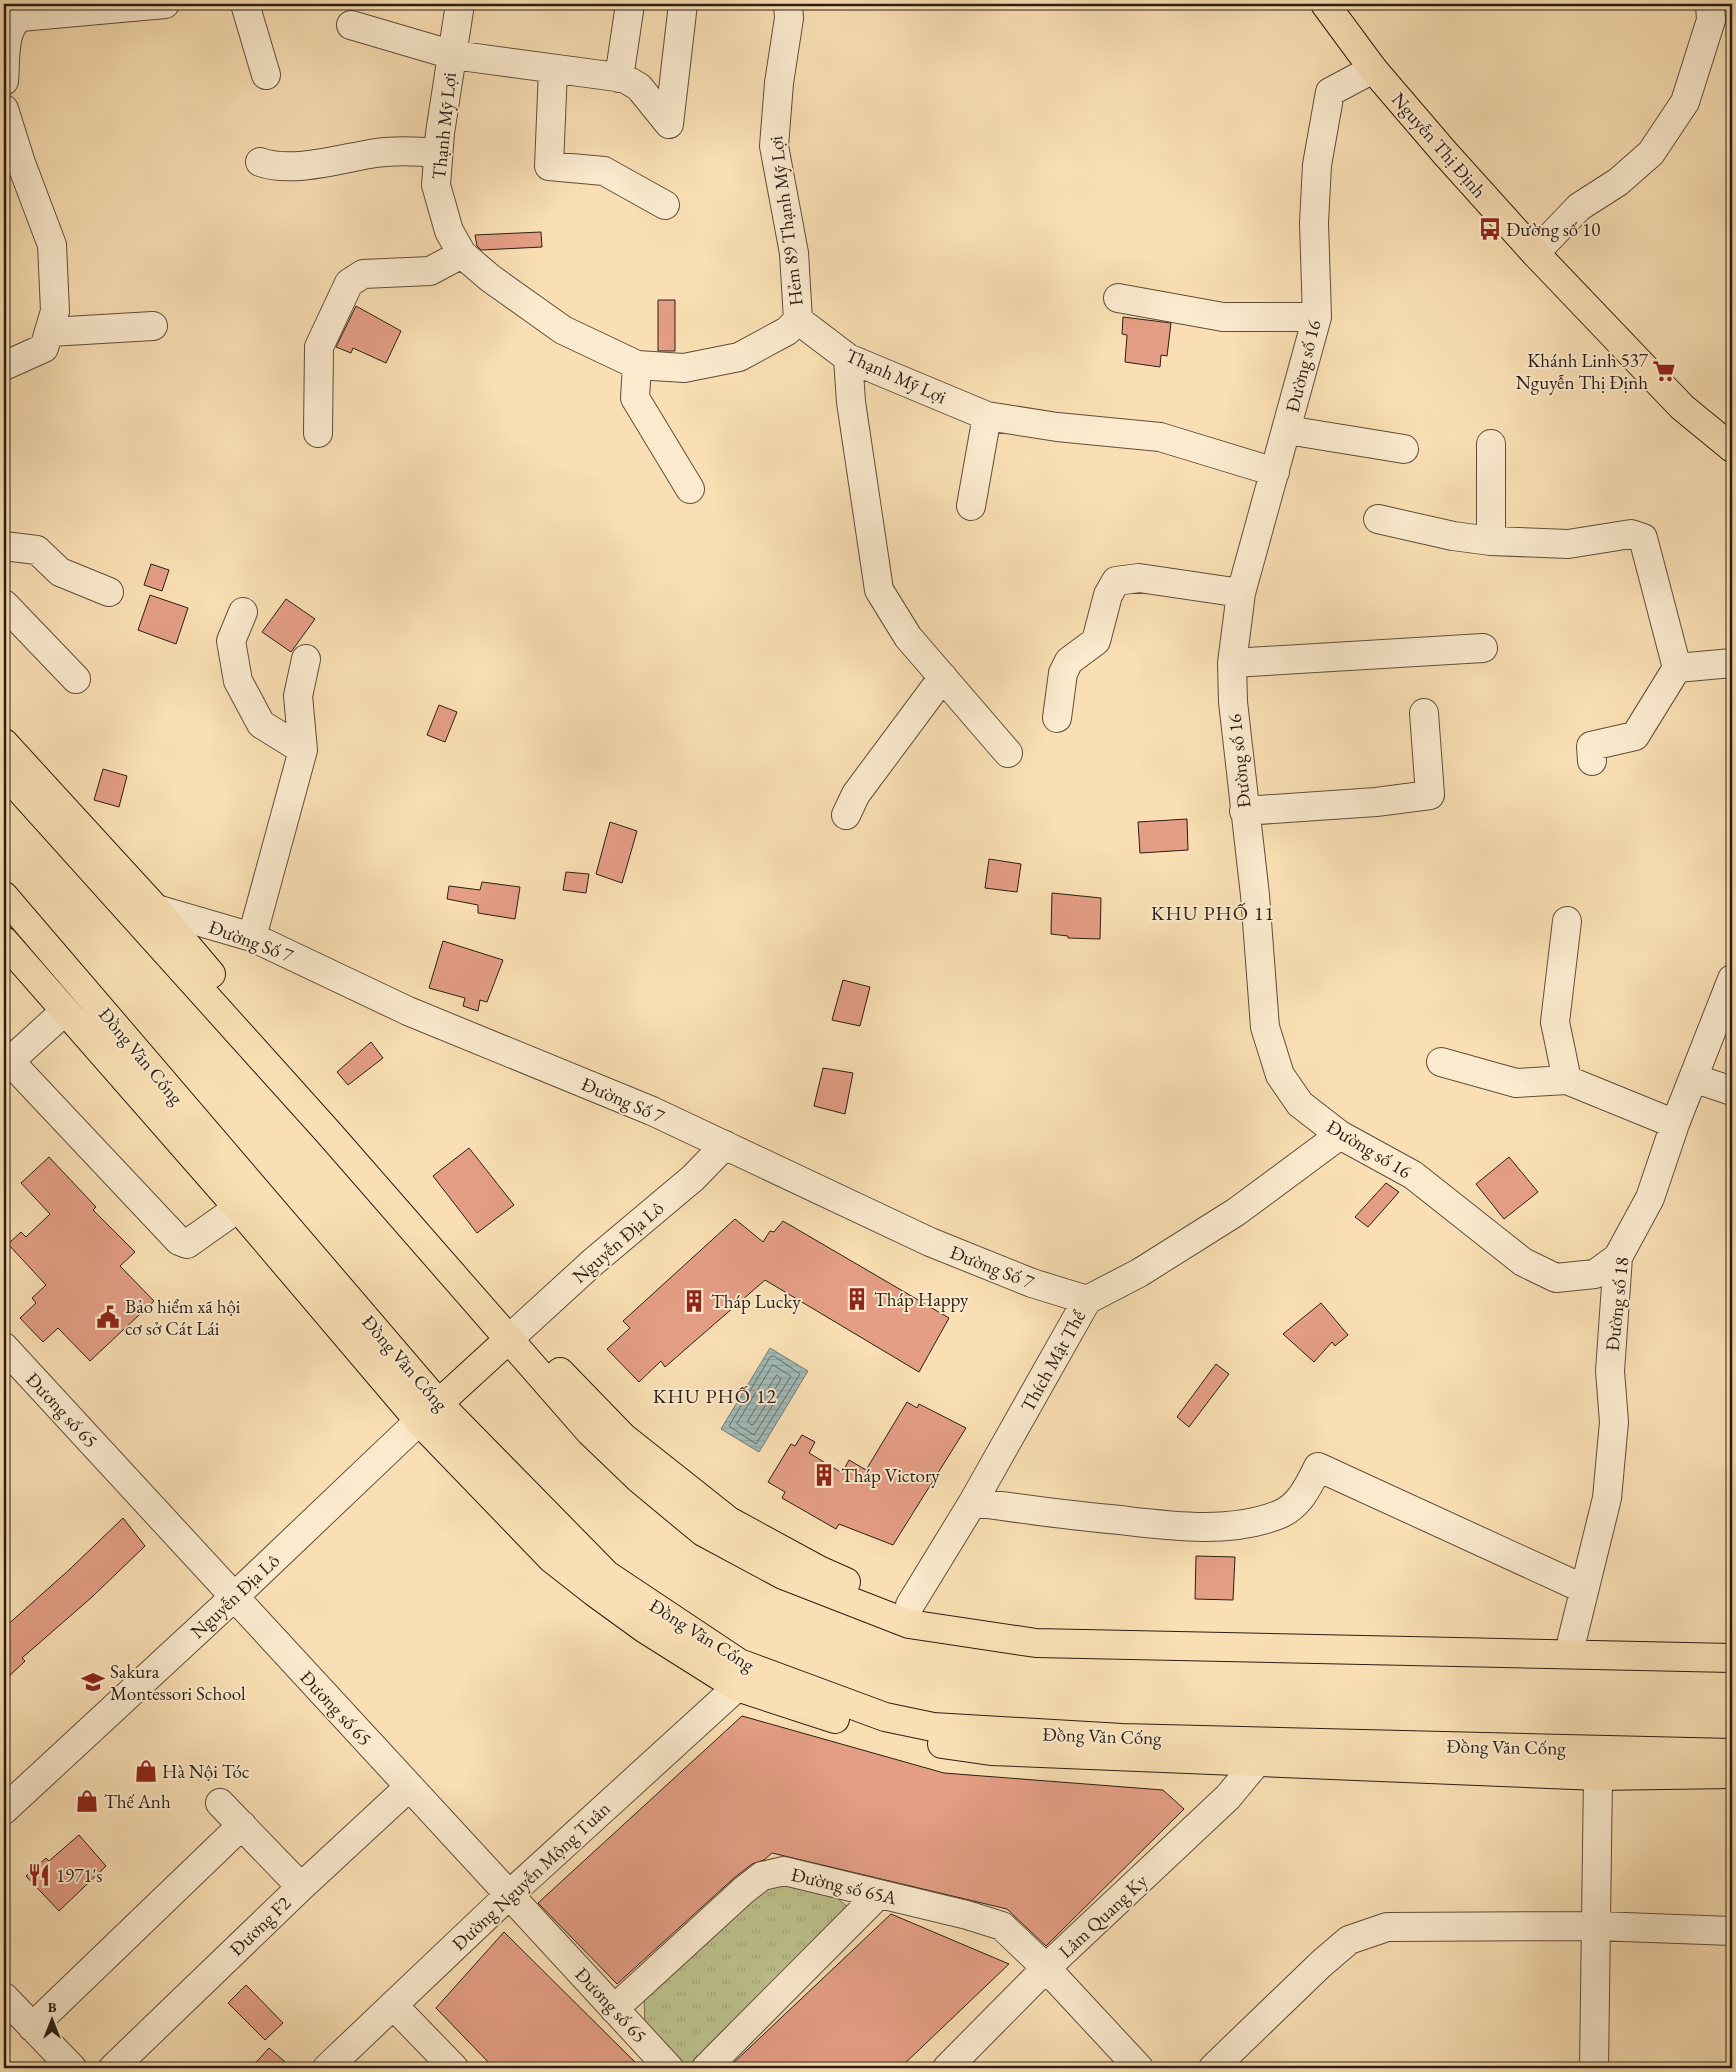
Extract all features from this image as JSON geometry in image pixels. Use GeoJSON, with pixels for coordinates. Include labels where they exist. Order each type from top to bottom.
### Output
{"type":"FeatureCollection","features":[{"type":"Feature","properties":{"kind":"main road","name":"Nguyễn Thị Định"},"geometry":{"type":"LineString","coordinates":[[1325,4],[1373,69],[1444,154],[1535,253],[1682,407],[1732,448]]}},
{"type":"Feature","properties":{"kind":"main road"},"geometry":{"type":"LineString","coordinates":[[4,743],[328,1132],[510,1338],[590,1432],[639,1479],[703,1532],[783,1575],[909,1624],[1036,1643],[1732,1658]]}},
{"type":"Feature","properties":{"kind":"main road"},"geometry":{"type":"LineString","coordinates":[[4,772],[147,916]]}},
{"type":"Feature","properties":{"kind":"main road","name":"Đồng Văn Cống"},"geometry":{"type":"LineString","coordinates":[[4,896],[87,991],[419,1421],[552,1559],[646,1629],[737,1687],[896,1738],[991,1751],[1732,1752]]}},
{"type":"Feature","properties":{"kind":"main road","name":"Đồng Văn Cống"},"geometry":{"type":"LineString","coordinates":[[4,941],[65,1011],[248,1200],[439,1404],[607,1575],[739,1663],[885,1717],[933,1727],[1122,1738],[1261,1751],[1598,1776],[1732,1774]]}},
{"type":"Feature","properties":{"kind":"main road"},"geometry":{"type":"LineString","coordinates":[[65,1011],[87,991]]}},
{"type":"Feature","properties":{"kind":"main road"},"geometry":{"type":"LineString","coordinates":[[419,1421],[510,1338]]}},
{"type":"Feature","properties":{"kind":"main road"},"geometry":{"type":"LineString","coordinates":[[510,1338],[546,1360],[573,1383],[623,1437],[729,1520],[819,1570],[864,1589],[910,1605],[977,1619],[1074,1630],[1732,1645]]}},
{"type":"Feature","properties":{"kind":"street"},"geometry":{"type":"LineString","coordinates":[[4,81],[8,33],[12,22],[21,17],[165,4]]}},
{"type":"Feature","properties":{"kind":"street"},"geometry":{"type":"LineString","coordinates":[[246,4],[266,75]]}},
{"type":"Feature","properties":{"kind":"street","name":"Thạnh Mỹ Lợi"},"geometry":{"type":"LineString","coordinates":[[460,4],[438,153],[436,184],[449,232],[462,254],[490,278],[563,330],[637,365],[684,368],[739,357],[787,331],[798,320],[848,358],[987,416],[1057,427],[1160,437],[1275,472]]}},
{"type":"Feature","properties":{"kind":"street"},"geometry":{"type":"LineString","coordinates":[[619,78],[630,4]]}},
{"type":"Feature","properties":{"kind":"street"},"geometry":{"type":"LineString","coordinates":[[351,25],[453,55],[553,70],[624,78],[639,87],[669,124],[683,4]]}},
{"type":"Feature","properties":{"kind":"street","name":"Hẻm 89 Thạnh Mỹ Lợi"},"geometry":{"type":"LineString","coordinates":[[788,4],[789,18],[778,83],[774,146],[794,253],[798,320]]}},
{"type":"Feature","properties":{"kind":"street"},"geometry":{"type":"LineString","coordinates":[[1535,253],[1579,207],[1618,182],[1651,154],[1685,102],[1711,20],[1710,4]]}},
{"type":"Feature","properties":{"kind":"street","name":"Đường số 16"},"geometry":{"type":"LineString","coordinates":[[1373,69],[1330,92],[1317,165],[1314,223],[1317,317],[1241,593],[1232,663],[1233,702],[1255,894],[1265,1027],[1280,1075],[1300,1104],[1340,1136],[1413,1176],[1523,1262],[1556,1278],[1595,1274],[1618,1257]]}},
{"type":"Feature","properties":{"kind":"street"},"geometry":{"type":"LineString","coordinates":[[553,70],[549,166],[604,171],[665,205]]}},
{"type":"Feature","properties":{"kind":"street"},"geometry":{"type":"LineString","coordinates":[[4,109],[12,166],[52,245],[55,311],[44,348],[4,366]]}},
{"type":"Feature","properties":{"kind":"street"},"geometry":{"type":"LineString","coordinates":[[260,162],[270,166],[292,165],[394,151],[438,153]]}},
{"type":"Feature","properties":{"kind":"street"},"geometry":{"type":"LineString","coordinates":[[318,433],[319,347],[349,283],[363,274],[430,271],[462,254]]}},
{"type":"Feature","properties":{"kind":"street"},"geometry":{"type":"LineString","coordinates":[[1118,298],[1223,317],[1317,317]]}},
{"type":"Feature","properties":{"kind":"street"},"geometry":{"type":"LineString","coordinates":[[50,332],[153,326]]}},
{"type":"Feature","properties":{"kind":"street"},"geometry":{"type":"LineString","coordinates":[[848,358],[851,402],[879,590],[908,637],[1008,753]]}},
{"type":"Feature","properties":{"kind":"street"},"geometry":{"type":"LineString","coordinates":[[637,365],[635,398],[690,489]]}},
{"type":"Feature","properties":{"kind":"street"},"geometry":{"type":"LineString","coordinates":[[971,506],[987,416]]}},
{"type":"Feature","properties":{"kind":"street"},"geometry":{"type":"LineString","coordinates":[[1287,430],[1404,449]]}},
{"type":"Feature","properties":{"kind":"street"},"geometry":{"type":"LineString","coordinates":[[1491,444],[1491,541]]}},
{"type":"Feature","properties":{"kind":"street"},"geometry":{"type":"LineString","coordinates":[[1378,519],[1453,536],[1491,541],[1568,544],[1632,534],[1643,538],[1677,668],[1635,736],[1591,746],[1592,761]]}},
{"type":"Feature","properties":{"kind":"street"},"geometry":{"type":"LineString","coordinates":[[4,546],[37,550],[60,572],[108,592]]}},
{"type":"Feature","properties":{"kind":"street"},"geometry":{"type":"LineString","coordinates":[[1057,718],[1062,673],[1069,662],[1096,641],[1108,595],[1116,581],[1139,578],[1241,593]]}},
{"type":"Feature","properties":{"kind":"street"},"geometry":{"type":"LineString","coordinates":[[4,604],[76,679]]}},
{"type":"Feature","properties":{"kind":"street"},"geometry":{"type":"LineString","coordinates":[[242,612],[231,641],[238,681],[262,724],[303,750]]}},
{"type":"Feature","properties":{"kind":"street"},"geometry":{"type":"LineString","coordinates":[[1232,663],[1484,648]]}},
{"type":"Feature","properties":{"kind":"street"},"geometry":{"type":"LineString","coordinates":[[252,937],[303,750],[298,696],[306,659]]}},
{"type":"Feature","properties":{"kind":"street"},"geometry":{"type":"LineString","coordinates":[[1677,668],[1732,663]]}},
{"type":"Feature","properties":{"kind":"street"},"geometry":{"type":"LineString","coordinates":[[846,815],[856,794],[943,677]]}},
{"type":"Feature","properties":{"kind":"street"},"geometry":{"type":"LineString","coordinates":[[1244,811],[1376,802],[1430,795],[1424,713]]}},
{"type":"Feature","properties":{"kind":"street","name":"Đường Số 7"},"geometry":{"type":"LineString","coordinates":[[147,916],[252,937],[408,1011],[652,1111],[930,1242],[1032,1283],[1087,1300]]}},
{"type":"Feature","properties":{"kind":"street"},"geometry":{"type":"LineString","coordinates":[[1567,921],[1555,1022],[1567,1080]]}},
{"type":"Feature","properties":{"kind":"street","name":"Đường số 18"},"geometry":{"type":"LineString","coordinates":[[1572,1640],[1607,1498],[1614,1422],[1610,1371],[1618,1257],[1650,1198],[1675,1124],[1732,979]]}},
{"type":"Feature","properties":{"kind":"street"},"geometry":{"type":"LineString","coordinates":[[65,1011],[7,1058],[180,1241],[187,1244],[248,1200]]}},
{"type":"Feature","properties":{"kind":"street"},"geometry":{"type":"LineString","coordinates":[[1441,1062],[1516,1083],[1567,1080],[1675,1124]]}},
{"type":"Feature","properties":{"kind":"street"},"geometry":{"type":"LineString","coordinates":[[1693,1078],[1732,1091]]}},
{"type":"Feature","properties":{"kind":"street","name":"Thích Mật Thể"},"geometry":{"type":"LineString","coordinates":[[910,1605],[973,1502],[1087,1300],[1139,1273],[1236,1212],[1340,1136]]}},
{"type":"Feature","properties":{"kind":"street","name":"Nguyễn Địa Lô"},"geometry":{"type":"LineString","coordinates":[[510,1338],[592,1262],[692,1178],[725,1145]]}},
{"type":"Feature","properties":{"kind":"street","name":"Đương số 65"},"geometry":{"type":"LineString","coordinates":[[4,1347],[669,2068]]}},
{"type":"Feature","properties":{"kind":"street","name":"Nguyễn Địa Lô"},"geometry":{"type":"LineString","coordinates":[[4,1810],[234,1597],[419,1421]]}},
{"type":"Feature","properties":{"kind":"street"},"geometry":{"type":"LineString","coordinates":[[973,1502],[1045,1513],[1170,1526],[1240,1525],[1279,1515],[1303,1497],[1318,1467],[1584,1589]]}},
{"type":"Feature","properties":{"kind":"street","name":"Đường Nguyễn Mộng Tuân"},"geometry":{"type":"LineString","coordinates":[[327,2068],[509,1895],[737,1687]]}},
{"type":"Feature","properties":{"kind":"street","name":"Lâm Quang Ky"},"geometry":{"type":"LineString","coordinates":[[947,2068],[1046,1968],[1228,1796],[1261,1751]]}},
{"type":"Feature","properties":{"kind":"street"},"geometry":{"type":"LineString","coordinates":[[1594,2068],[1598,1776]]}},
{"type":"Feature","properties":{"kind":"street","name":"Đương F2"},"geometry":{"type":"LineString","coordinates":[[113,2068],[301,1887],[409,1787]]}},
{"type":"Feature","properties":{"kind":"street"},"geometry":{"type":"LineString","coordinates":[[220,1804],[301,1887]]}},
{"type":"Feature","properties":{"kind":"street"},"geometry":{"type":"LineString","coordinates":[[32,2027],[242,1825]]}},
{"type":"Feature","properties":{"kind":"street","name":"Đường số 65A"},"geometry":{"type":"LineString","coordinates":[[614,2009],[744,1890],[762,1876],[784,1871],[967,1915],[1002,1926],[1046,1968],[1139,2068]]}},
{"type":"Feature","properties":{"kind":"street"},"geometry":{"type":"LineString","coordinates":[[706,2068],[879,1894]]}},
{"type":"Feature","properties":{"kind":"street"},"geometry":{"type":"LineString","coordinates":[[1213,2068],[1321,1964],[1349,1940],[1387,1927],[1597,1926],[1732,1931]]}},
{"type":"Feature","properties":{"kind":"street"},"geometry":{"type":"LineString","coordinates":[[4,1997],[72,2068]]}},
{"type":"Feature","properties":{"kind":"street"},"geometry":{"type":"LineString","coordinates":[[393,2005],[454,2068]]}},
{"type":"Feature","properties":{"kind":"green space"},"geometry":{"type":"Polygon","coordinates":[[[769,1879],[827,1890],[853,1911],[702,2062],[683,2064],[645,2029],[644,1995],[769,1879]]]}},
{"type":"Feature","properties":{"kind":"water"},"geometry":{"type":"Polygon","coordinates":[[[770,1348],[808,1371],[759,1452],[721,1429],[770,1348]]]}},
{"type":"Feature","properties":{"kind":"building"},"geometry":{"type":"Polygon","coordinates":[[[541,232],[542,247],[481,250],[477,246],[475,235],[541,232]]]}},
{"type":"Feature","properties":{"kind":"building"},"geometry":{"type":"Polygon","coordinates":[[[658,300],[675,300],[675,351],[658,351],[658,300]]]}},
{"type":"Feature","properties":{"kind":"building"},"geometry":{"type":"Polygon","coordinates":[[[356,306],[401,331],[386,363],[353,348],[351,353],[336,347],[356,306]]]}},
{"type":"Feature","properties":{"kind":"building"},"geometry":{"type":"Polygon","coordinates":[[[1123,317],[1171,323],[1167,356],[1161,355],[1160,367],[1125,362],[1127,335],[1122,334],[1123,317]]]}},
{"type":"Feature","properties":{"kind":"building"},"geometry":{"type":"Polygon","coordinates":[[[151,564],[169,570],[162,591],[144,585],[151,564]]]}},
{"type":"Feature","properties":{"kind":"building"},"geometry":{"type":"Polygon","coordinates":[[[150,595],[188,608],[176,644],[138,630],[150,595]]]}},
{"type":"Feature","properties":{"kind":"building"},"geometry":{"type":"Polygon","coordinates":[[[286,599],[315,619],[291,652],[262,632],[286,599]]]}},
{"type":"Feature","properties":{"kind":"building"},"geometry":{"type":"Polygon","coordinates":[[[439,705],[457,712],[445,742],[427,735],[439,705]]]}},
{"type":"Feature","properties":{"kind":"building"},"geometry":{"type":"Polygon","coordinates":[[[103,769],[127,776],[119,807],[94,800],[103,769]]]}},
{"type":"Feature","properties":{"kind":"building"},"geometry":{"type":"Polygon","coordinates":[[[1187,819],[1188,850],[1140,853],[1138,822],[1187,819]]]}},
{"type":"Feature","properties":{"kind":"building"},"geometry":{"type":"Polygon","coordinates":[[[610,822],[637,831],[622,883],[596,874],[610,822]]]}},
{"type":"Feature","properties":{"kind":"building"},"geometry":{"type":"Polygon","coordinates":[[[989,859],[1021,864],[1017,892],[985,888],[989,859]]]}},
{"type":"Feature","properties":{"kind":"building"},"geometry":{"type":"Polygon","coordinates":[[[566,872],[589,874],[586,893],[563,890],[566,872]]]}},
{"type":"Feature","properties":{"kind":"building"},"geometry":{"type":"Polygon","coordinates":[[[482,882],[520,887],[515,919],[478,913],[478,905],[447,899],[449,886],[480,890],[482,882]]]}},
{"type":"Feature","properties":{"kind":"building"},"geometry":{"type":"Polygon","coordinates":[[[1052,893],[1101,898],[1100,939],[1068,938],[1068,936],[1051,934],[1052,893]]]}},
{"type":"Feature","properties":{"kind":"building"},"geometry":{"type":"Polygon","coordinates":[[[443,941],[503,960],[487,1002],[480,1000],[478,1011],[463,1006],[465,998],[429,988],[443,941]]]}},
{"type":"Feature","properties":{"kind":"building"},"geometry":{"type":"Polygon","coordinates":[[[843,980],[870,987],[860,1026],[832,1020],[843,980]]]}},
{"type":"Feature","properties":{"kind":"building"},"geometry":{"type":"Polygon","coordinates":[[[371,1042],[383,1058],[348,1085],[337,1072],[371,1042]]]}},
{"type":"Feature","properties":{"kind":"building"},"geometry":{"type":"Polygon","coordinates":[[[823,1068],[853,1073],[845,1114],[814,1106],[823,1068]]]}},
{"type":"Feature","properties":{"kind":"building"},"geometry":{"type":"Polygon","coordinates":[[[469,1148],[514,1205],[477,1233],[433,1176],[469,1148]]]}},
{"type":"Feature","properties":{"kind":"building"},"geometry":{"type":"Polygon","coordinates":[[[49,1157],[96,1207],[93,1210],[135,1252],[120,1266],[154,1301],[90,1361],[58,1328],[43,1342],[20,1318],[36,1303],[32,1298],[46,1285],[8,1244],[21,1232],[26,1237],[50,1214],[21,1183],[49,1157]]]}},
{"type":"Feature","properties":{"kind":"building"},"geometry":{"type":"Polygon","coordinates":[[[1509,1157],[1538,1192],[1504,1219],[1476,1184],[1509,1157]]]}},
{"type":"Feature","properties":{"kind":"building"},"geometry":{"type":"Polygon","coordinates":[[[1386,1183],[1399,1192],[1368,1227],[1355,1217],[1386,1183]]]}},
{"type":"Feature","properties":{"kind":"building"},"geometry":{"type":"Polygon","coordinates":[[[735,1219],[763,1242],[770,1231],[774,1232],[783,1221],[949,1318],[919,1372],[765,1280],[665,1367],[661,1361],[639,1382],[607,1349],[630,1328],[623,1321],[735,1219]]]}},
{"type":"Feature","properties":{"kind":"building"},"geometry":{"type":"Polygon","coordinates":[[[1321,1303],[1348,1335],[1335,1346],[1332,1342],[1314,1362],[1283,1334],[1321,1303]]]}},
{"type":"Feature","properties":{"kind":"building"},"geometry":{"type":"Polygon","coordinates":[[[1216,1364],[1229,1374],[1189,1427],[1177,1417],[1216,1364]]]}},
{"type":"Feature","properties":{"kind":"building","name":"Tháp Victory"},"geometry":{"type":"Polygon","coordinates":[[[907,1402],[917,1408],[919,1404],[966,1428],[893,1545],[839,1524],[836,1529],[782,1498],[785,1492],[768,1482],[791,1444],[795,1446],[802,1435],[815,1442],[809,1453],[842,1473],[849,1460],[866,1470],[907,1402]]]}},
{"type":"Feature","properties":{"kind":"building"},"geometry":{"type":"Polygon","coordinates":[[[123,1518],[145,1546],[92,1597],[22,1658],[25,1661],[4,1681],[4,1628],[123,1518]]]}},
{"type":"Feature","properties":{"kind":"building"},"geometry":{"type":"Polygon","coordinates":[[[1196,1556],[1235,1557],[1233,1600],[1195,1599],[1196,1556]]]}},
{"type":"Feature","properties":{"kind":"building"},"geometry":{"type":"Polygon","coordinates":[[[742,1716],[944,1773],[1163,1790],[1184,1809],[1046,1946],[1007,1909],[772,1853],[764,1860],[752,1864],[734,1878],[617,1984],[538,1903],[742,1716]]]}},
{"type":"Feature","properties":{"kind":"building"},"geometry":{"type":"Polygon","coordinates":[[[79,1835],[106,1866],[59,1911],[26,1876],[46,1858],[49,1861],[79,1835]]]}},
{"type":"Feature","properties":{"kind":"building"},"geometry":{"type":"Polygon","coordinates":[[[891,1914],[1009,1964],[900,2068],[728,2068],[891,1914]]]}},
{"type":"Feature","properties":{"kind":"building"},"geometry":{"type":"Polygon","coordinates":[[[504,1932],[641,2068],[494,2068],[436,2008],[504,1932]]]}},
{"type":"Feature","properties":{"kind":"building"},"geometry":{"type":"Polygon","coordinates":[[[246,1985],[283,2023],[265,2040],[228,2003],[246,1985]]]}},
{"type":"Feature","properties":{"kind":"building"},"geometry":{"type":"Polygon","coordinates":[[[269,2048],[292,2068],[251,2068],[269,2048]]]}},
{"type":"Feature","properties":{"kind":"place","name":"Đường số 10"},"geometry":{"type":"Point","coordinates":[1490,229]}},
{"type":"Feature","properties":{"kind":"place","name":"Khánh Linh 537 Nguyễn Thị Định"},"geometry":{"type":"Point","coordinates":[1664,371]}},
{"type":"Feature","properties":{"kind":"place","name":"Tháp Happy"},"geometry":{"type":"Point","coordinates":[857,1299]}},
{"type":"Feature","properties":{"kind":"place","name":"Tháp Lucky"},"geometry":{"type":"Point","coordinates":[694,1301]}},
{"type":"Feature","properties":{"kind":"place","name":"Bảo hiểm xã hội cơ sở Cát Lái"},"geometry":{"type":"Point","coordinates":[108,1317]}},
{"type":"Feature","properties":{"kind":"place","name":"Tháp Victory"},"geometry":{"type":"Point","coordinates":[824,1475]}},
{"type":"Feature","properties":{"kind":"place","name":"Sakura Montessori School"},"geometry":{"type":"Point","coordinates":[93,1682]}},
{"type":"Feature","properties":{"kind":"place","name":"Hà Nội Tóc"},"geometry":{"type":"Point","coordinates":[146,1771]}},
{"type":"Feature","properties":{"kind":"place","name":"Thế Anh"},"geometry":{"type":"Point","coordinates":[87,1801]}},
{"type":"Feature","properties":{"kind":"place","name":"1971's"},"geometry":{"type":"Point","coordinates":[39,1875]}},
{"type":"Feature","properties":{"kind":"district","name":"KHU PHỐ 11"},"geometry":{"type":"Point","coordinates":[1213,913]}},
{"type":"Feature","properties":{"kind":"district","name":"KHU PHỐ 12"},"geometry":{"type":"Point","coordinates":[715,1396]}}]}
